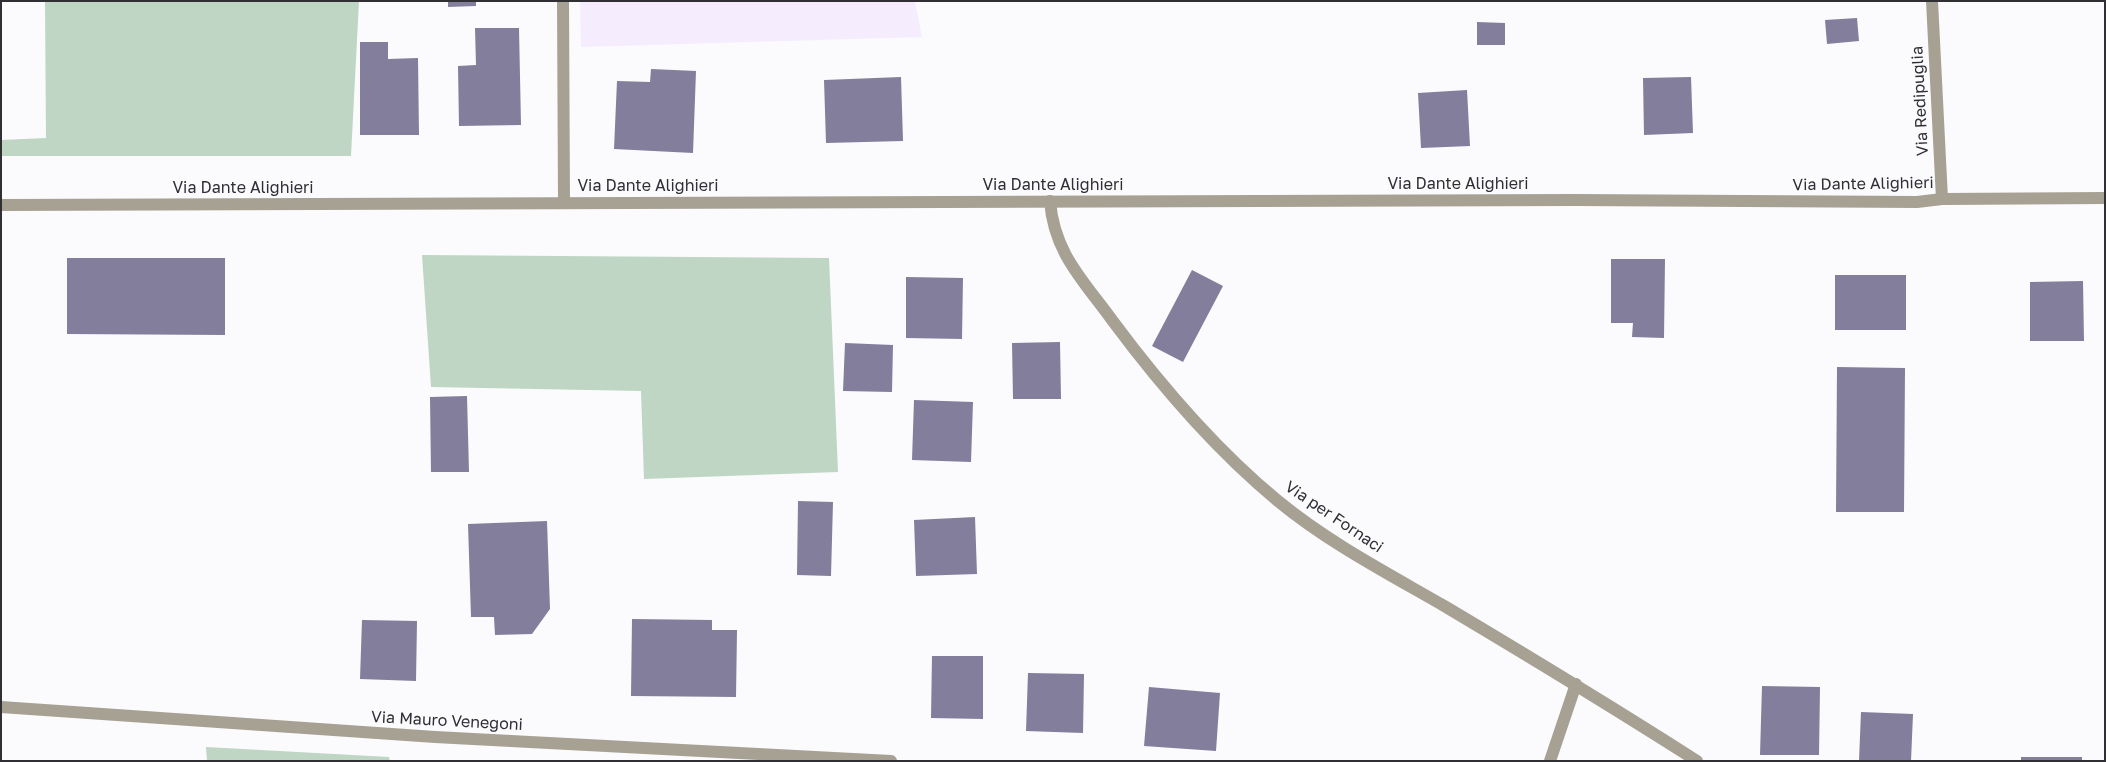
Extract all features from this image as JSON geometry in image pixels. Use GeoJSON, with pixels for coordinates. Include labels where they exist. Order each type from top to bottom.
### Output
{"type":"FeatureCollection","features":[{"type":"Feature","properties":{"kind":"street"},"geometry":{"type":"LineString","coordinates":[[563,1],[564,202]]}},
{"type":"Feature","properties":{"kind":"street","name":"Via Redipuglia"},"geometry":{"type":"LineString","coordinates":[[1932,1],[1942,199]]}},
{"type":"Feature","properties":{"kind":"street","name":"Via Dante Alighieri"},"geometry":{"type":"LineString","coordinates":[[1,205],[1574,200],[1917,202],[1942,199],[2105,198]]}},
{"type":"Feature","properties":{"kind":"street","name":"Via per Fornaci"},"geometry":{"type":"LineString","coordinates":[[1050,202],[1051,220],[1063,253],[1156,379],[1239,467],[1280,503],[1334,541],[1576,684],[1698,761]]}},
{"type":"Feature","properties":{"kind":"street"},"geometry":{"type":"LineString","coordinates":[[1550,761],[1576,684]]}},
{"type":"Feature","properties":{"kind":"street","name":"Via Mauro Venegoni"},"geometry":{"type":"LineString","coordinates":[[1,707],[435,737],[891,761]]}},
{"type":"Feature","properties":{"kind":"shaded area"},"geometry":{"type":"Polygon","coordinates":[[[580,1],[915,1],[922,37],[581,47],[580,1]]]}},
{"type":"Feature","properties":{"kind":"green space"},"geometry":{"type":"Polygon","coordinates":[[[45,1],[359,1],[351,156],[1,156],[1,140],[46,138],[45,1]]]}},
{"type":"Feature","properties":{"kind":"green space"},"geometry":{"type":"Polygon","coordinates":[[[422,255],[829,258],[838,472],[644,479],[641,391],[431,387],[422,255]]]}},
{"type":"Feature","properties":{"kind":"green space"},"geometry":{"type":"Polygon","coordinates":[[[206,747],[389,757],[390,761],[207,761],[206,747]]]}},
{"type":"Feature","properties":{"kind":"building"},"geometry":{"type":"Polygon","coordinates":[[[448,1],[476,1],[476,6],[448,7],[448,1]]]}},
{"type":"Feature","properties":{"kind":"building"},"geometry":{"type":"Polygon","coordinates":[[[1857,18],[1859,41],[1827,44],[1825,20],[1857,18]]]}},
{"type":"Feature","properties":{"kind":"building"},"geometry":{"type":"Polygon","coordinates":[[[1477,22],[1505,23],[1505,45],[1477,45],[1477,22]]]}},
{"type":"Feature","properties":{"kind":"building"},"geometry":{"type":"Polygon","coordinates":[[[475,28],[519,28],[521,125],[459,126],[458,66],[476,65],[475,28]]]}},
{"type":"Feature","properties":{"kind":"building"},"geometry":{"type":"Polygon","coordinates":[[[360,42],[388,42],[388,59],[418,58],[419,135],[360,135],[360,42]]]}},
{"type":"Feature","properties":{"kind":"building"},"geometry":{"type":"Polygon","coordinates":[[[651,69],[696,71],[693,153],[614,149],[617,81],[650,82],[651,69]]]}},
{"type":"Feature","properties":{"kind":"building"},"geometry":{"type":"Polygon","coordinates":[[[901,77],[903,141],[826,143],[824,80],[901,77]]]}},
{"type":"Feature","properties":{"kind":"building"},"geometry":{"type":"Polygon","coordinates":[[[1691,77],[1693,133],[1644,135],[1643,78],[1691,77]]]}},
{"type":"Feature","properties":{"kind":"building"},"geometry":{"type":"Polygon","coordinates":[[[1467,90],[1470,146],[1421,148],[1418,93],[1467,90]]]}},
{"type":"Feature","properties":{"kind":"building"},"geometry":{"type":"Polygon","coordinates":[[[67,258],[225,258],[225,335],[67,334],[67,258]]]}},
{"type":"Feature","properties":{"kind":"building"},"geometry":{"type":"Polygon","coordinates":[[[1611,259],[1665,259],[1664,338],[1632,337],[1633,323],[1611,323],[1611,259]]]}},
{"type":"Feature","properties":{"kind":"building"},"geometry":{"type":"Polygon","coordinates":[[[1192,270],[1223,286],[1183,362],[1152,346],[1192,270]]]}},
{"type":"Feature","properties":{"kind":"building"},"geometry":{"type":"Polygon","coordinates":[[[1835,275],[1906,275],[1906,330],[1835,330],[1835,275]]]}},
{"type":"Feature","properties":{"kind":"building"},"geometry":{"type":"Polygon","coordinates":[[[906,277],[963,278],[962,339],[906,338],[906,277]]]}},
{"type":"Feature","properties":{"kind":"building"},"geometry":{"type":"Polygon","coordinates":[[[2083,281],[2084,341],[2030,341],[2030,282],[2083,281]]]}},
{"type":"Feature","properties":{"kind":"building"},"geometry":{"type":"Polygon","coordinates":[[[1060,342],[1061,399],[1013,399],[1012,343],[1060,342]]]}},
{"type":"Feature","properties":{"kind":"building"},"geometry":{"type":"Polygon","coordinates":[[[845,343],[893,345],[892,392],[843,391],[845,343]]]}},
{"type":"Feature","properties":{"kind":"building"},"geometry":{"type":"Polygon","coordinates":[[[1837,367],[1905,368],[1904,512],[1836,512],[1837,367]]]}},
{"type":"Feature","properties":{"kind":"building"},"geometry":{"type":"Polygon","coordinates":[[[467,396],[469,472],[431,472],[430,397],[467,396]]]}},
{"type":"Feature","properties":{"kind":"building"},"geometry":{"type":"Polygon","coordinates":[[[914,400],[973,402],[971,462],[912,460],[914,400]]]}},
{"type":"Feature","properties":{"kind":"building"},"geometry":{"type":"Polygon","coordinates":[[[798,501],[833,502],[831,576],[797,575],[798,501]]]}},
{"type":"Feature","properties":{"kind":"building"},"geometry":{"type":"Polygon","coordinates":[[[975,517],[977,574],[916,576],[914,520],[975,517]]]}},
{"type":"Feature","properties":{"kind":"building"},"geometry":{"type":"Polygon","coordinates":[[[547,521],[550,609],[532,634],[495,635],[494,617],[471,617],[468,524],[547,521]]]}},
{"type":"Feature","properties":{"kind":"building"},"geometry":{"type":"Polygon","coordinates":[[[632,619],[712,620],[712,630],[737,630],[736,697],[631,696],[632,619]]]}},
{"type":"Feature","properties":{"kind":"building"},"geometry":{"type":"Polygon","coordinates":[[[362,620],[417,621],[416,681],[360,679],[362,620]]]}},
{"type":"Feature","properties":{"kind":"building"},"geometry":{"type":"Polygon","coordinates":[[[932,656],[983,656],[983,719],[931,718],[932,656]]]}},
{"type":"Feature","properties":{"kind":"building"},"geometry":{"type":"Polygon","coordinates":[[[1028,673],[1084,674],[1083,733],[1026,731],[1028,673]]]}},
{"type":"Feature","properties":{"kind":"building"},"geometry":{"type":"Polygon","coordinates":[[[1762,686],[1820,687],[1819,755],[1760,755],[1762,686]]]}},
{"type":"Feature","properties":{"kind":"building"},"geometry":{"type":"Polygon","coordinates":[[[1149,687],[1220,693],[1216,751],[1144,746],[1149,687]]]}},
{"type":"Feature","properties":{"kind":"building"},"geometry":{"type":"Polygon","coordinates":[[[1861,712],[1913,714],[1911,761],[1859,761],[1861,712]]]}},
{"type":"Feature","properties":{"kind":"building"},"geometry":{"type":"Polygon","coordinates":[[[2021,757],[2082,757],[2082,761],[2021,761],[2021,757]]]}}]}
